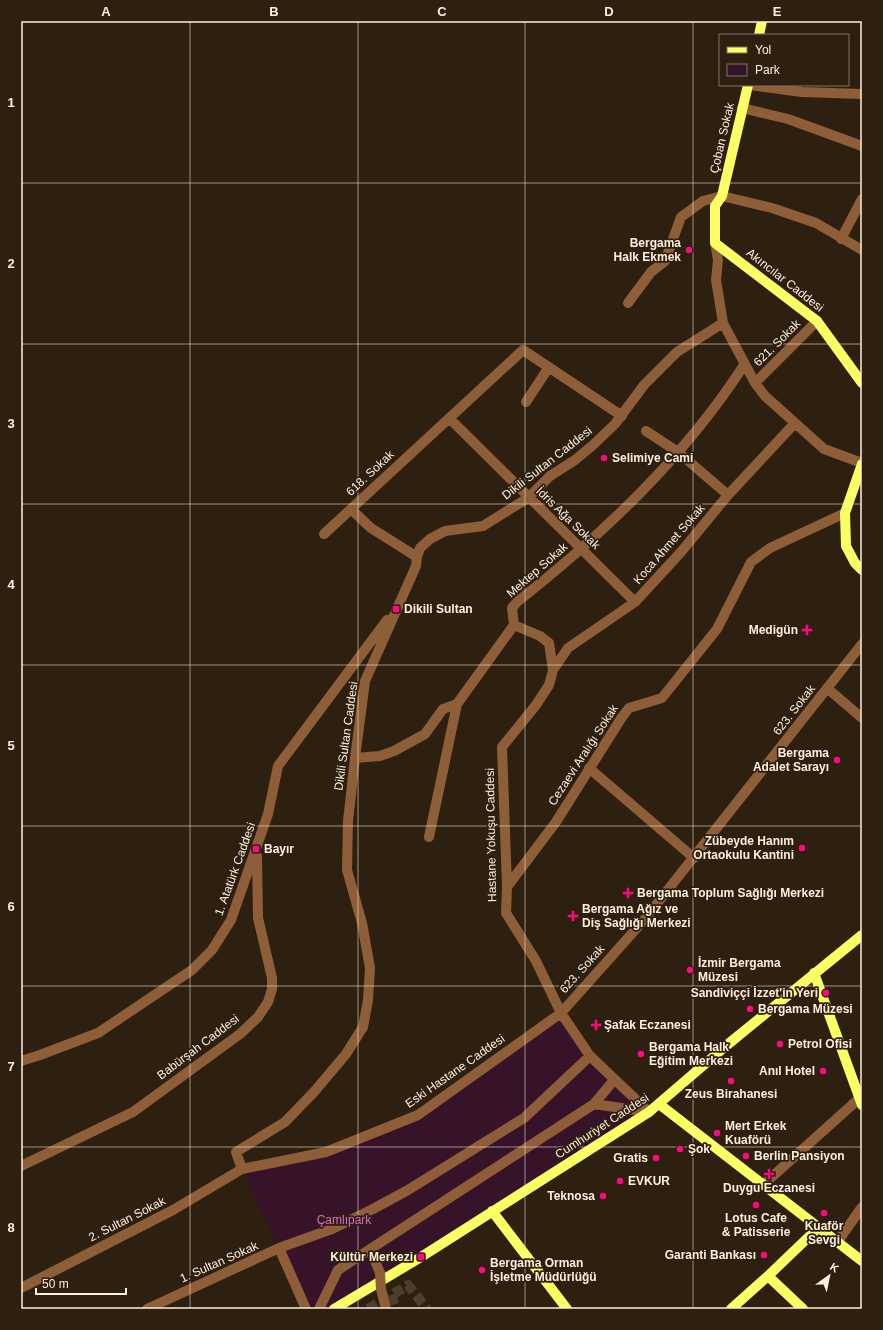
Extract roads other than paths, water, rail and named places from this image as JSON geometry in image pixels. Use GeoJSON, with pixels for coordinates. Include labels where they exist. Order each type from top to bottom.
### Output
{"type":"FeatureCollection","features":[{"type":"Feature","properties":{"kind":"main road"},"geometry":{"type":"LineString","coordinates":[[759,34],[762,21]]}},
{"type":"Feature","properties":{"kind":"main road","name":"Çoban Sokak"},"geometry":{"type":"LineString","coordinates":[[722,196],[742,108],[749,86]]}},
{"type":"Feature","properties":{"kind":"main road"},"geometry":{"type":"LineString","coordinates":[[715,243],[715,206],[722,196]]}},
{"type":"Feature","properties":{"kind":"main road","name":"Akıncılar Caddesi"},"geometry":{"type":"LineString","coordinates":[[715,243],[817,322],[862,383]]}},
{"type":"Feature","properties":{"kind":"main road"},"geometry":{"type":"LineString","coordinates":[[862,464],[845,513],[846,546],[855,563],[862,570]]}},
{"type":"Feature","properties":{"kind":"main road","name":"Cumhuriyet Caddesi"},"geometry":{"type":"LineString","coordinates":[[334,1309],[421,1257],[649,1112],[727,1045],[862,935]]}},
{"type":"Feature","properties":{"kind":"main road"},"geometry":{"type":"LineString","coordinates":[[814,973],[861,1099]]}},
{"type":"Feature","properties":{"kind":"main road"},"geometry":{"type":"LineString","coordinates":[[659,1104],[862,1261]]}},
{"type":"Feature","properties":{"kind":"main road"},"geometry":{"type":"LineString","coordinates":[[492,1211],[567,1309]]}},
{"type":"Feature","properties":{"kind":"main road"},"geometry":{"type":"LineString","coordinates":[[731,1309],[819,1227]]}},
{"type":"Feature","properties":{"kind":"main road"},"geometry":{"type":"LineString","coordinates":[[768,1276],[803,1309]]}},
{"type":"Feature","properties":{"kind":"street"},"geometry":{"type":"LineString","coordinates":[[757,86],[802,92],[862,94]]}},
{"type":"Feature","properties":{"kind":"street"},"geometry":{"type":"LineString","coordinates":[[742,108],[788,119],[862,146]]}},
{"type":"Feature","properties":{"kind":"street"},"geometry":{"type":"LineString","coordinates":[[628,304],[651,272],[665,261],[681,217],[704,201],[722,196],[772,208],[816,222],[862,250]]}},
{"type":"Feature","properties":{"kind":"street"},"geometry":{"type":"LineString","coordinates":[[842,239],[862,199]]}},
{"type":"Feature","properties":{"kind":"street"},"geometry":{"type":"LineString","coordinates":[[715,243],[718,260],[716,280],[723,323],[744,365],[755,383],[765,396],[824,449],[862,464]]}},
{"type":"Feature","properties":{"kind":"street","name":"621. Sokak"},"geometry":{"type":"LineString","coordinates":[[755,383],[817,322]]}},
{"type":"Feature","properties":{"kind":"street","name":"Dikili Sultan Caddesi"},"geometry":{"type":"LineString","coordinates":[[242,1169],[236,1152],[285,1122],[314,1092],[346,1054],[363,1028],[368,1000],[370,968],[362,923],[347,870],[348,821],[355,758],[365,681],[416,566],[420,548],[430,539],[446,531],[483,526],[528,498],[550,476],[575,460],[593,445],[622,416],[644,385],[677,352],[723,323]]}},
{"type":"Feature","properties":{"kind":"street","name":"618. Sokak"},"geometry":{"type":"LineString","coordinates":[[417,557],[370,528],[351,508],[523,350],[549,367]]}},
{"type":"Feature","properties":{"kind":"street","name":"Mektep Sokak"},"geometry":{"type":"LineString","coordinates":[[514,625],[512,608],[517,602],[582,549],[630,504],[678,452],[727,392],[744,365]]}},
{"type":"Feature","properties":{"kind":"street"},"geometry":{"type":"LineString","coordinates":[[526,402],[549,367],[622,416]]}},
{"type":"Feature","properties":{"kind":"street","name":"İdris Ağa Sokak"},"geometry":{"type":"LineString","coordinates":[[449,418],[528,498],[635,602]]}},
{"type":"Feature","properties":{"kind":"street","name":"Koca Ahmet Sokak"},"geometry":{"type":"LineString","coordinates":[[553,670],[568,648],[589,632],[635,602],[682,552],[728,495],[795,423]]}},
{"type":"Feature","properties":{"kind":"street"},"geometry":{"type":"LineString","coordinates":[[646,431],[678,452],[728,495]]}},
{"type":"Feature","properties":{"kind":"street"},"geometry":{"type":"LineString","coordinates":[[324,534],[351,508]]}},
{"type":"Feature","properties":{"kind":"street","name":"Cezaevi Aralığı Sokak"},"geometry":{"type":"LineString","coordinates":[[507,887],[556,822],[589,768],[629,708],[662,698],[717,629],[752,562],[770,548],[845,513]]}},
{"type":"Feature","properties":{"kind":"street","name":"1. Atatürk Caddesi"},"geometry":{"type":"LineString","coordinates":[[21,1061],[98,1033],[192,970],[212,950],[231,920],[268,814],[278,766],[396,609]]}},
{"type":"Feature","properties":{"kind":"street"},"geometry":{"type":"LineString","coordinates":[[429,837],[457,704],[514,625],[533,632],[549,643],[553,670]]}},
{"type":"Feature","properties":{"kind":"street","name":"623. Sokak"},"geometry":{"type":"LineString","coordinates":[[561,1012],[644,920],[862,644]]}},
{"type":"Feature","properties":{"kind":"street","name":"Hastane Yokuşu Caddesi"},"geometry":{"type":"LineString","coordinates":[[553,670],[549,685],[536,705],[502,747],[507,887],[506,913],[536,961],[561,1012],[590,1056],[649,1112]]}},
{"type":"Feature","properties":{"kind":"street"},"geometry":{"type":"LineString","coordinates":[[827,688],[862,718]]}},
{"type":"Feature","properties":{"kind":"street"},"geometry":{"type":"LineString","coordinates":[[355,758],[380,756],[394,752],[425,734],[443,709],[457,704]]}},
{"type":"Feature","properties":{"kind":"street"},"geometry":{"type":"LineString","coordinates":[[589,768],[694,858]]}},
{"type":"Feature","properties":{"kind":"street","name":"Babürşah Caddesi"},"geometry":{"type":"LineString","coordinates":[[21,1166],[133,1112],[240,1034],[258,1017],[268,1002],[272,989],[272,978],[258,918],[256,849]]}},
{"type":"Feature","properties":{"kind":"street","name":"Eski Hastane Caddesi"},"geometry":{"type":"LineString","coordinates":[[242,1169],[326,1152],[418,1115],[561,1012]]}},
{"type":"Feature","properties":{"kind":"street"},"geometry":{"type":"LineString","coordinates":[[524,1118],[590,1056]]}},
{"type":"Feature","properties":{"kind":"street"},"geometry":{"type":"LineString","coordinates":[[319,1309],[338,1270],[371,1251],[594,1104],[614,1080]]}},
{"type":"Feature","properties":{"kind":"street"},"geometry":{"type":"LineString","coordinates":[[524,1118],[551,1083]]}},
{"type":"Feature","properties":{"kind":"street"},"geometry":{"type":"LineString","coordinates":[[764,1184],[861,1099]]}},
{"type":"Feature","properties":{"kind":"street"},"geometry":{"type":"LineString","coordinates":[[594,1104],[649,1112]]}},
{"type":"Feature","properties":{"kind":"street","name":"1. Sultan Sokak"},"geometry":{"type":"LineString","coordinates":[[147,1309],[279,1248],[332,1228],[373,1209],[408,1190],[524,1118]]}},
{"type":"Feature","properties":{"kind":"street","name":"2. Sultan Sokak"},"geometry":{"type":"LineString","coordinates":[[21,1288],[173,1210],[242,1169]]}},
{"type":"Feature","properties":{"kind":"street"},"geometry":{"type":"LineString","coordinates":[[838,1241],[862,1207]]}},
{"type":"Feature","properties":{"kind":"street"},"geometry":{"type":"LineString","coordinates":[[279,1248],[306,1309]]}},
{"type":"Feature","properties":{"kind":"street"},"geometry":{"type":"LineString","coordinates":[[371,1251],[380,1273],[381,1289],[386,1309]]}},
{"type":"Feature","properties":{"kind":"tunnel"},"geometry":{"type":"LineString","coordinates":[[368,1309],[408,1285],[427,1309]]}},
{"type":"Feature","properties":{"kind":"tunnel"},"geometry":{"type":"LineString","coordinates":[[391,1295],[396,1309]]}},
{"type":"Feature","properties":{"kind":"place","name":"Bergama Halk Ekmek"},"geometry":{"type":"Point","coordinates":[689,250]}},
{"type":"Feature","properties":{"kind":"place","name":"Selimiye Cami"},"geometry":{"type":"Point","coordinates":[604,458]}},
{"type":"Feature","properties":{"kind":"place","name":"Dikili Sultan"},"geometry":{"type":"Point","coordinates":[396,609]}},
{"type":"Feature","properties":{"kind":"place","name":"Medigün"},"geometry":{"type":"Point","coordinates":[807,630]}},
{"type":"Feature","properties":{"kind":"place","name":"Bergama Adalet Sarayı"},"geometry":{"type":"Point","coordinates":[837,760]}},
{"type":"Feature","properties":{"kind":"place","name":"Zübeyde Hanım Ortaokulu Kantini"},"geometry":{"type":"Point","coordinates":[802,848]}},
{"type":"Feature","properties":{"kind":"place","name":"Bayır"},"geometry":{"type":"Point","coordinates":[256,849]}},
{"type":"Feature","properties":{"kind":"place","name":"Bergama Toplum Sağlığı Merkezi"},"geometry":{"type":"Point","coordinates":[628,893]}},
{"type":"Feature","properties":{"kind":"place","name":"Bergama Ağız ve Diş Sağlığı Merkezi"},"geometry":{"type":"Point","coordinates":[573,916]}},
{"type":"Feature","properties":{"kind":"place","name":"İzmir Bergama Müzesi"},"geometry":{"type":"Point","coordinates":[690,970]}},
{"type":"Feature","properties":{"kind":"place","name":"Sandiviççi İzzet'in Yeri"},"geometry":{"type":"Point","coordinates":[826,993]}},
{"type":"Feature","properties":{"kind":"place","name":"Bergama Müzesi"},"geometry":{"type":"Point","coordinates":[750,1009]}},
{"type":"Feature","properties":{"kind":"place","name":"Şafak Eczanesi"},"geometry":{"type":"Point","coordinates":[596,1025]}},
{"type":"Feature","properties":{"kind":"place","name":"Petrol Ofisi"},"geometry":{"type":"Point","coordinates":[780,1044]}},
{"type":"Feature","properties":{"kind":"place","name":"Bergama Halk Eğitim Merkezi"},"geometry":{"type":"Point","coordinates":[641,1054]}},
{"type":"Feature","properties":{"kind":"place","name":"Anıl Hotel"},"geometry":{"type":"Point","coordinates":[823,1071]}},
{"type":"Feature","properties":{"kind":"place","name":"Zeus Birahanesi"},"geometry":{"type":"Point","coordinates":[731,1081]}},
{"type":"Feature","properties":{"kind":"place","name":"Mert Erkek Kuaförü"},"geometry":{"type":"Point","coordinates":[717,1133]}},
{"type":"Feature","properties":{"kind":"place","name":"Şok"},"geometry":{"type":"Point","coordinates":[680,1149]}},
{"type":"Feature","properties":{"kind":"place","name":"Berlin Pansiyon"},"geometry":{"type":"Point","coordinates":[746,1156]}},
{"type":"Feature","properties":{"kind":"place","name":"Gratis"},"geometry":{"type":"Point","coordinates":[656,1158]}},
{"type":"Feature","properties":{"kind":"place","name":"Duygu Eczanesi"},"geometry":{"type":"Point","coordinates":[769,1174]}},
{"type":"Feature","properties":{"kind":"place","name":"EVKUR"},"geometry":{"type":"Point","coordinates":[620,1181]}},
{"type":"Feature","properties":{"kind":"place","name":"Teknosa"},"geometry":{"type":"Point","coordinates":[603,1196]}},
{"type":"Feature","properties":{"kind":"place","name":"Lotus Cafe & Patisserie"},"geometry":{"type":"Point","coordinates":[756,1205]}},
{"type":"Feature","properties":{"kind":"place","name":"Kuaför Sevgi"},"geometry":{"type":"Point","coordinates":[824,1213]}},
{"type":"Feature","properties":{"kind":"place","name":"Garanti Bankası"},"geometry":{"type":"Point","coordinates":[764,1255]}},
{"type":"Feature","properties":{"kind":"place","name":"Kültür Merkezi"},"geometry":{"type":"Point","coordinates":[421,1257]}},
{"type":"Feature","properties":{"kind":"place","name":"Bergama Orman İşletme Müdürlüğü"},"geometry":{"type":"Point","coordinates":[482,1270]}},
{"type":"Feature","properties":{"kind":"park label","name":"Çamlıpark"},"geometry":{"type":"Point","coordinates":[344,1220]}}]}
